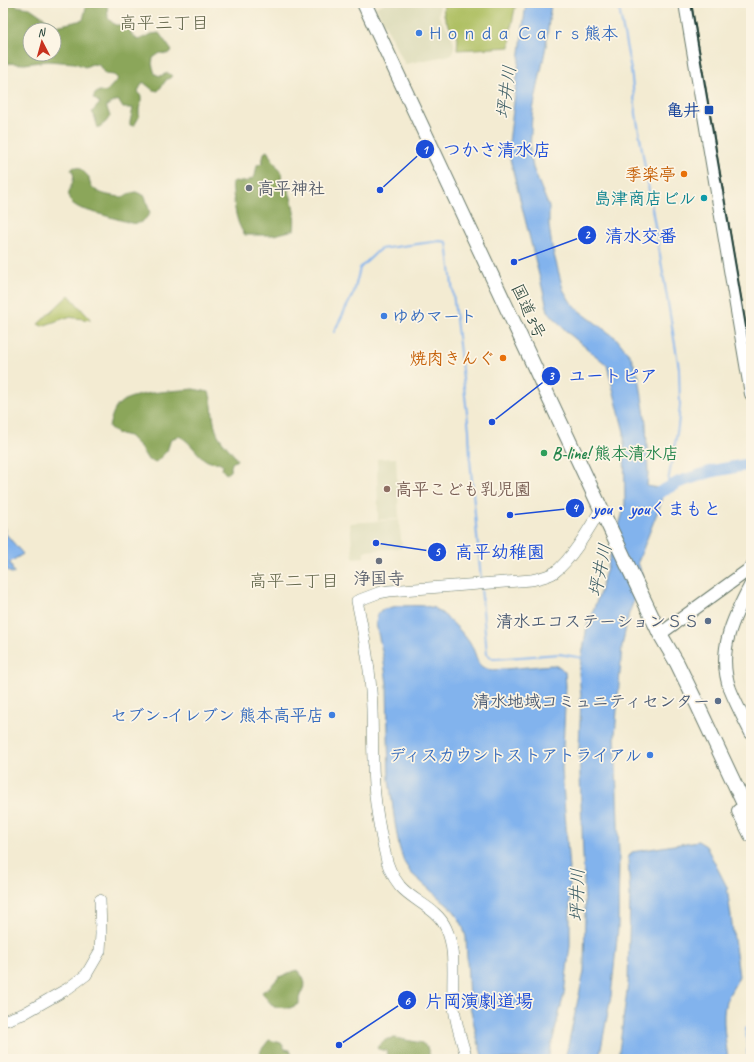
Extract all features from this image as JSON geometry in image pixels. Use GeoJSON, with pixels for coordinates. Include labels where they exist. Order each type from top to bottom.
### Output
{"type":"FeatureCollection","features":[{"type":"Feature","properties":{"kind":"highway","name":"国道3号"},"geometry":{"type":"LineString","coordinates":[[364,3],[660,634],[677,663],[750,825]]}},
{"type":"Feature","properties":{"kind":"main road"},"geometry":{"type":"LineString","coordinates":[[685,3],[751,394]]}},
{"type":"Feature","properties":{"kind":"main road"},"geometry":{"type":"LineString","coordinates":[[660,634],[751,568]]}},
{"type":"Feature","properties":{"kind":"main road"},"geometry":{"type":"LineString","coordinates":[[751,584],[730,626],[726,641],[725,662],[730,689],[751,734]]}},
{"type":"Feature","properties":{"kind":"street"},"geometry":{"type":"LineString","coordinates":[[467,1059],[459,1034],[453,999],[452,957],[450,940],[446,928],[433,911],[401,886],[394,877],[384,852],[372,762],[370,678],[357,601],[378,593],[389,591],[543,578],[555,572],[567,560],[576,547],[604,515]]}},
{"type":"Feature","properties":{"kind":"street"},"geometry":{"type":"LineString","coordinates":[[3,1021],[23,1014],[67,989],[86,975],[100,951],[100,900]]}},
{"type":"Feature","properties":{"kind":"shaded area","name":"Ｈｏｎｄａ Ｃａｒｓ熊本"},"geometry":{"type":"Polygon","coordinates":[[[385,3],[442,3],[439,9],[439,17],[451,34],[454,43],[454,48],[451,55],[405,64],[376,7],[385,3]]]}},
{"type":"Feature","properties":{"kind":"shaded area","name":"高平こども乳児園"},"geometry":{"type":"Polygon","coordinates":[[[396,458],[399,519],[378,520],[377,459],[396,458]]]}},
{"type":"Feature","properties":{"kind":"shaded area"},"geometry":{"type":"Polygon","coordinates":[[[399,520],[402,548],[364,551],[364,557],[353,558],[350,523],[399,520]]]}},
{"type":"Feature","properties":{"kind":"green space"},"geometry":{"type":"Polygon","coordinates":[[[3,3],[14,3],[17,6],[30,8],[50,22],[22,22],[22,62],[40,62],[25,64],[3,63],[3,3]]]}},
{"type":"Feature","properties":{"kind":"green space"},"geometry":{"type":"Polygon","coordinates":[[[87,3],[107,3],[108,18],[115,25],[128,25],[131,34],[138,40],[152,34],[159,33],[172,51],[167,54],[160,53],[153,58],[152,64],[155,74],[160,76],[168,73],[172,76],[167,79],[158,91],[153,90],[143,82],[138,91],[141,97],[139,117],[134,126],[130,125],[133,108],[123,108],[118,100],[106,106],[110,116],[106,122],[98,128],[92,112],[100,103],[93,98],[99,91],[106,92],[118,79],[114,75],[105,74],[99,65],[92,64],[85,67],[75,63],[61,62],[62,25],[83,20],[87,3]]]}},
{"type":"Feature","properties":{"kind":"green space"},"geometry":{"type":"Polygon","coordinates":[[[444,3],[516,3],[511,28],[510,47],[457,50],[458,38],[445,18],[443,8],[444,3]]]}},
{"type":"Feature","properties":{"kind":"green space"},"geometry":{"type":"Polygon","coordinates":[[[267,151],[282,174],[281,184],[286,186],[292,201],[295,225],[294,230],[274,235],[245,235],[241,229],[237,217],[232,183],[235,181],[246,182],[255,176],[257,165],[262,163],[264,153],[267,151]]]}},
{"type":"Feature","properties":{"kind":"green space"},"geometry":{"type":"Polygon","coordinates":[[[75,167],[80,168],[89,177],[92,187],[96,191],[112,196],[123,197],[136,192],[145,196],[150,213],[142,221],[131,223],[82,209],[74,204],[69,195],[73,180],[71,169],[75,167]]]}},
{"type":"Feature","properties":{"kind":"green space"},"geometry":{"type":"Polygon","coordinates":[[[69,295],[91,320],[68,317],[42,326],[38,324],[69,295]]]}},
{"type":"Feature","properties":{"kind":"green space"},"geometry":{"type":"Polygon","coordinates":[[[193,389],[209,392],[212,403],[213,419],[218,435],[237,460],[232,463],[230,471],[226,474],[222,469],[223,466],[219,462],[207,461],[202,458],[190,444],[179,436],[171,439],[167,451],[156,462],[148,460],[140,447],[129,436],[116,433],[109,427],[115,409],[125,400],[154,393],[193,389]]]}},
{"type":"Feature","properties":{"kind":"green space"},"geometry":{"type":"Polygon","coordinates":[[[297,970],[303,977],[305,984],[299,998],[299,1004],[290,1008],[274,1007],[262,992],[269,988],[279,977],[297,970]]]}},
{"type":"Feature","properties":{"kind":"green space"},"geometry":{"type":"Polygon","coordinates":[[[395,1038],[422,1043],[427,1047],[431,1059],[387,1059],[387,1051],[377,1048],[385,1040],[395,1038]]]}},
{"type":"Feature","properties":{"kind":"green space"},"geometry":{"type":"Polygon","coordinates":[[[269,1040],[281,1043],[285,1049],[290,1050],[293,1058],[259,1059],[261,1050],[269,1040]]]}},
{"type":"Feature","properties":{"kind":"water"},"geometry":{"type":"Polygon","coordinates":[[[526,3],[551,3],[546,46],[532,115],[530,150],[533,168],[549,207],[549,226],[552,247],[563,289],[570,301],[578,310],[616,338],[631,357],[639,377],[646,423],[647,486],[659,488],[662,500],[638,562],[642,575],[629,613],[622,646],[615,736],[619,853],[618,929],[611,996],[599,1059],[565,1059],[584,972],[585,908],[579,748],[581,697],[579,673],[587,626],[599,595],[625,505],[624,432],[607,365],[567,332],[548,311],[508,151],[526,3]]]}},
{"type":"Feature","properties":{"kind":"water"},"geometry":{"type":"Polygon","coordinates":[[[4,527],[6,534],[23,554],[10,562],[14,574],[3,567],[4,527]]]}},
{"type":"Feature","properties":{"kind":"water"},"geometry":{"type":"Polygon","coordinates":[[[397,606],[425,606],[434,608],[449,619],[464,635],[471,645],[480,665],[487,669],[493,670],[552,665],[560,667],[565,672],[566,686],[562,769],[570,885],[570,946],[564,994],[548,1059],[483,1059],[469,1001],[466,937],[462,924],[454,911],[411,873],[404,862],[399,846],[389,779],[387,684],[376,624],[377,615],[381,610],[397,606]]]}},
{"type":"Feature","properties":{"kind":"water"},"geometry":{"type":"Polygon","coordinates":[[[698,841],[706,846],[727,887],[739,976],[727,998],[724,1015],[724,1030],[728,1059],[618,1059],[628,983],[630,894],[628,858],[632,852],[698,841]]]}},
{"type":"Feature","properties":{"kind":"waterway"},"geometry":{"type":"LineString","coordinates":[[618,3],[631,70],[636,114],[679,368],[680,405],[678,427],[667,487]]}},
{"type":"Feature","properties":{"kind":"waterway"},"geometry":{"type":"LineString","coordinates":[[334,332],[354,292],[360,268],[380,249],[440,241],[447,242],[469,430],[470,459],[481,580]]}},
{"type":"Feature","properties":{"kind":"waterway"},"geometry":{"type":"LineString","coordinates":[[647,499],[679,482],[713,471],[751,464]]}},
{"type":"Feature","properties":{"kind":"waterway"},"geometry":{"type":"LineString","coordinates":[[481,588],[487,654],[493,659],[559,654],[584,658]]}},
{"type":"Feature","properties":{"kind":"waterway"},"geometry":{"type":"LineString","coordinates":[[746,1028],[748,1059]]}},
{"type":"Feature","properties":{"kind":"railway"},"geometry":{"type":"LineString","coordinates":[[691,3],[751,356]]}},
{"type":"Feature","properties":{"kind":"place","name":"Ｈｏｎｄａ Ｃａｒｓ熊本"},"geometry":{"type":"Point","coordinates":[419,33]}},
{"type":"Feature","properties":{"kind":"place","name":"亀井"},"geometry":{"type":"Point","coordinates":[709,110]}},
{"type":"Feature","properties":{"kind":"place","name":"季楽亭"},"geometry":{"type":"Point","coordinates":[684,174]}},
{"type":"Feature","properties":{"kind":"place","name":"高平神社"},"geometry":{"type":"Point","coordinates":[249,188]}},
{"type":"Feature","properties":{"kind":"place","name":"つかさ清水店"},"geometry":{"type":"Point","coordinates":[380,190]}},
{"type":"Feature","properties":{"kind":"place","name":"島津商店ビル"},"geometry":{"type":"Point","coordinates":[704,198]}},
{"type":"Feature","properties":{"kind":"place","name":"清水交番"},"geometry":{"type":"Point","coordinates":[514,262]}},
{"type":"Feature","properties":{"kind":"place","name":"ゆめマート"},"geometry":{"type":"Point","coordinates":[384,316]}},
{"type":"Feature","properties":{"kind":"place","name":"焼肉きんぐ"},"geometry":{"type":"Point","coordinates":[503,358]}},
{"type":"Feature","properties":{"kind":"place","name":"ユートピア"},"geometry":{"type":"Point","coordinates":[492,422]}},
{"type":"Feature","properties":{"kind":"place","name":"B-line! 熊本清水店"},"geometry":{"type":"Point","coordinates":[544,453]}},
{"type":"Feature","properties":{"kind":"place","name":"高平こども乳児園"},"geometry":{"type":"Point","coordinates":[387,489]}},
{"type":"Feature","properties":{"kind":"place","name":"you・youくまもと"},"geometry":{"type":"Point","coordinates":[510,515]}},
{"type":"Feature","properties":{"kind":"place","name":"高平幼稚園"},"geometry":{"type":"Point","coordinates":[376,543]}},
{"type":"Feature","properties":{"kind":"place","name":"浄国寺"},"geometry":{"type":"Point","coordinates":[379,561]}},
{"type":"Feature","properties":{"kind":"place","name":"清水エコステーションＳＳ"},"geometry":{"type":"Point","coordinates":[708,621]}},
{"type":"Feature","properties":{"kind":"place","name":"清水地域コミュニティセンター"},"geometry":{"type":"Point","coordinates":[718,701]}},
{"type":"Feature","properties":{"kind":"place","name":"セブン-イレブン 熊本高平店"},"geometry":{"type":"Point","coordinates":[332,715]}},
{"type":"Feature","properties":{"kind":"place","name":"ディスカウントストアトライアル"},"geometry":{"type":"Point","coordinates":[650,755]}},
{"type":"Feature","properties":{"kind":"place","name":"片岡演劇道場"},"geometry":{"type":"Point","coordinates":[339,1045]}},
{"type":"Feature","properties":{"kind":"district","name":"高平三丁目"},"geometry":{"type":"Point","coordinates":[164,23]}},
{"type":"Feature","properties":{"kind":"district","name":"高平二丁目"},"geometry":{"type":"Point","coordinates":[294,581]}},
{"type":"Feature","properties":{"kind":"water label","name":"坪井川"},"geometry":{"type":"Point","coordinates":[506,92]}},
{"type":"Feature","properties":{"kind":"water label","name":"坪井川"},"geometry":{"type":"Point","coordinates":[600,570]}},
{"type":"Feature","properties":{"kind":"water label","name":"坪井川"},"geometry":{"type":"Point","coordinates":[577,895]}}]}
